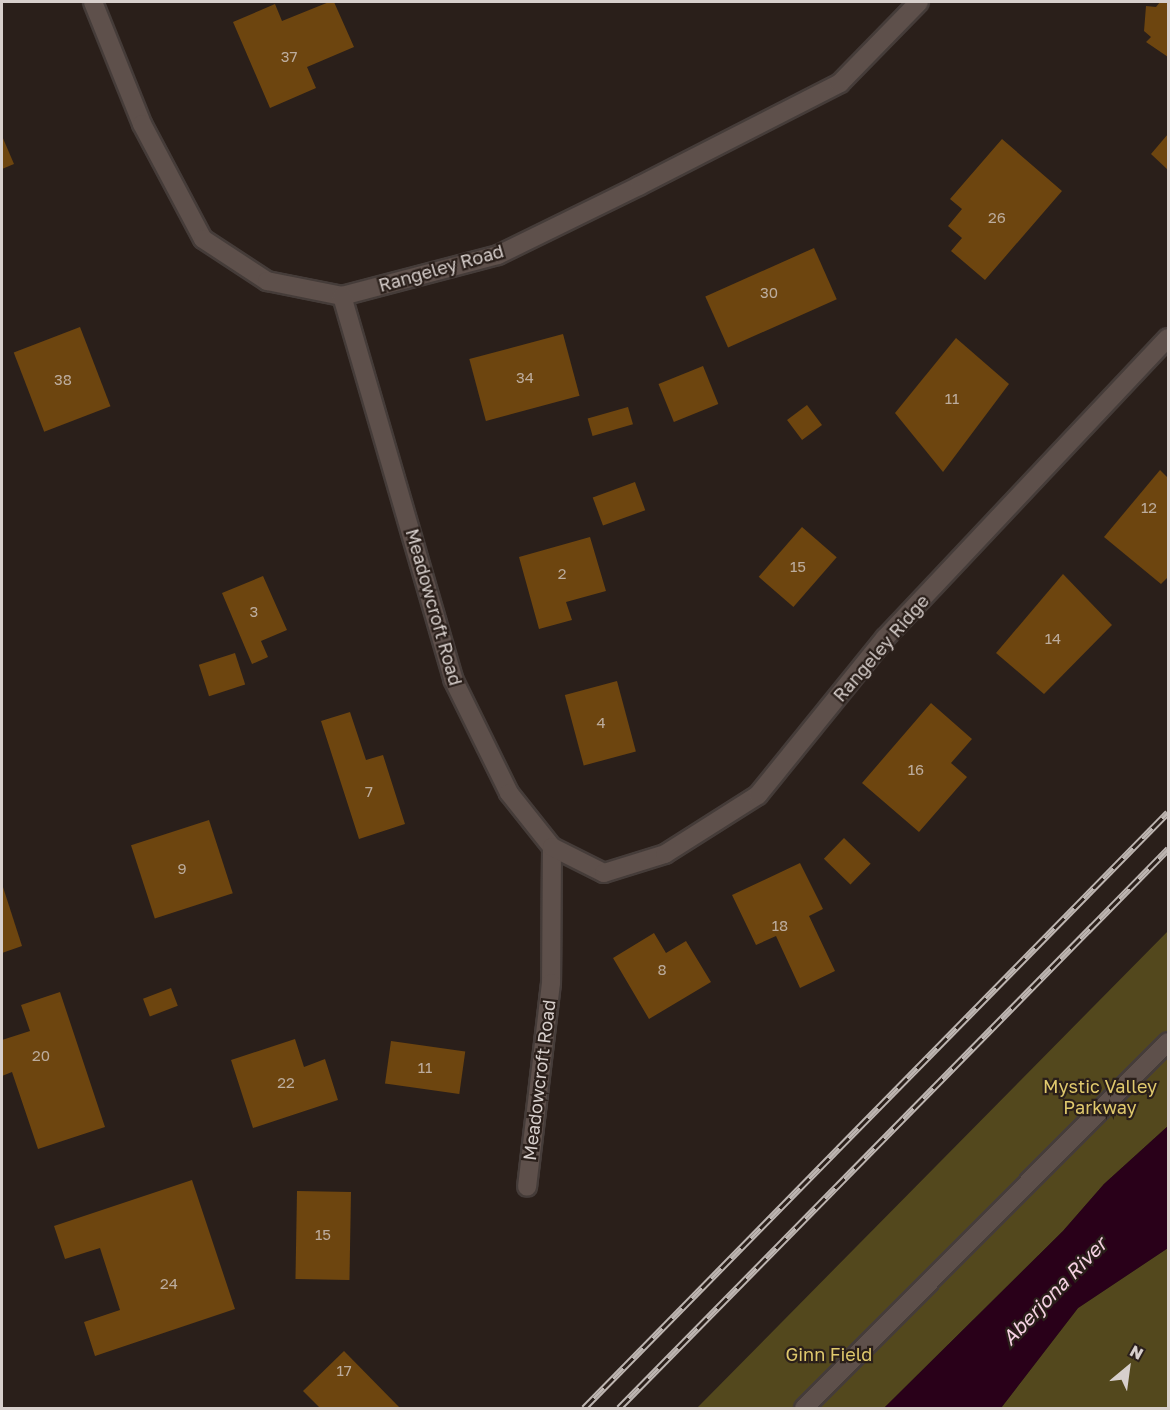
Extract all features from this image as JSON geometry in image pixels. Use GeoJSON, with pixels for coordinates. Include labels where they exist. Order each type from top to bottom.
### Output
{"type":"FeatureCollection","features":[{"type":"Feature","properties":{"kind":"street","name":"Rangeley Road"},"geometry":{"type":"LineString","coordinates":[[93,2],[142,124],[203,239],[267,281],[342,296],[498,255],[639,186],[840,83],[919,2]]}},
{"type":"Feature","properties":{"kind":"street","name":"Meadowcroft Road"},"geometry":{"type":"LineString","coordinates":[[342,296],[453,679],[509,793],[552,847],[550,983],[527,1187]]}},
{"type":"Feature","properties":{"kind":"street","name":"Rangeley Ridge"},"geometry":{"type":"LineString","coordinates":[[552,847],[604,873],[664,854],[758,795],[885,638],[1033,486],[1168,338]]}},
{"type":"Feature","properties":{"kind":"street"},"geometry":{"type":"LineString","coordinates":[[804,1408],[1168,1042]]}},
{"type":"Feature","properties":{"kind":"green space","name":"Mystic Valley Parkway"},"geometry":{"type":"Polygon","coordinates":[[[1168,931],[1168,1126],[1104,1184],[1063,1231],[884,1408],[697,1408],[1168,931]]]}},
{"type":"Feature","properties":{"kind":"green space"},"geometry":{"type":"Polygon","coordinates":[[[1168,1248],[1168,1408],[1001,1408],[1078,1308],[1168,1248]]]}},
{"type":"Feature","properties":{"kind":"water","name":"Aberjona River"},"geometry":{"type":"Polygon","coordinates":[[[1168,1126],[1168,1248],[1078,1308],[1001,1408],[884,1408],[1063,1231],[1104,1184],[1168,1126]]]}},
{"type":"Feature","properties":{"kind":"building"},"geometry":{"type":"Polygon","coordinates":[[[334,2],[354,47],[307,67],[316,88],[270,108],[233,22],[275,4],[282,21],[334,2]]]}},
{"type":"Feature","properties":{"kind":"building"},"geometry":{"type":"Polygon","coordinates":[[[1160,2],[1168,2],[1168,57],[1146,42],[1151,37],[1144,31],[1146,6],[1156,7],[1160,2]]]}},
{"type":"Feature","properties":{"kind":"building"},"geometry":{"type":"Polygon","coordinates":[[[1168,134],[1168,170],[1151,154],[1168,134]]]}},
{"type":"Feature","properties":{"kind":"building"},"geometry":{"type":"Polygon","coordinates":[[[2,136],[14,164],[2,169],[2,136]]]}},
{"type":"Feature","properties":{"kind":"building"},"geometry":{"type":"Polygon","coordinates":[[[1002,139],[1062,191],[985,280],[951,251],[962,238],[948,226],[962,209],[950,199],[1002,139]]]}},
{"type":"Feature","properties":{"kind":"building"},"geometry":{"type":"Polygon","coordinates":[[[814,248],[837,299],[728,348],[705,296],[814,248]]]}},
{"type":"Feature","properties":{"kind":"building"},"geometry":{"type":"Polygon","coordinates":[[[80,327],[110,406],[44,432],[14,352],[80,327]]]}},
{"type":"Feature","properties":{"kind":"building"},"geometry":{"type":"Polygon","coordinates":[[[563,334],[580,396],[486,421],[469,359],[563,334]]]}},
{"type":"Feature","properties":{"kind":"building"},"geometry":{"type":"Polygon","coordinates":[[[956,338],[1009,384],[943,472],[895,413],[956,338]]]}},
{"type":"Feature","properties":{"kind":"building"},"geometry":{"type":"Polygon","coordinates":[[[703,366],[718,404],[674,422],[658,384],[703,366]]]}},
{"type":"Feature","properties":{"kind":"building"},"geometry":{"type":"Polygon","coordinates":[[[807,405],[822,425],[802,440],[787,420],[807,405]]]}},
{"type":"Feature","properties":{"kind":"building"},"geometry":{"type":"Polygon","coordinates":[[[628,407],[633,424],[593,436],[588,419],[628,407]]]}},
{"type":"Feature","properties":{"kind":"building"},"geometry":{"type":"Polygon","coordinates":[[[1160,470],[1168,478],[1168,577],[1161,584],[1104,537],[1160,470]]]}},
{"type":"Feature","properties":{"kind":"building"},"geometry":{"type":"Polygon","coordinates":[[[635,482],[645,510],[603,526],[593,497],[635,482]]]}},
{"type":"Feature","properties":{"kind":"building"},"geometry":{"type":"Polygon","coordinates":[[[802,527],[837,557],[793,607],[759,577],[802,527]]]}},
{"type":"Feature","properties":{"kind":"building"},"geometry":{"type":"Polygon","coordinates":[[[590,537],[606,591],[566,602],[572,620],[539,629],[519,557],[590,537]]]}},
{"type":"Feature","properties":{"kind":"building"},"geometry":{"type":"Polygon","coordinates":[[[1063,574],[1112,625],[1044,694],[996,653],[1063,574]]]}},
{"type":"Feature","properties":{"kind":"building"},"geometry":{"type":"Polygon","coordinates":[[[263,576],[287,630],[261,641],[268,657],[252,664],[222,593],[263,576]]]}},
{"type":"Feature","properties":{"kind":"building"},"geometry":{"type":"Polygon","coordinates":[[[235,653],[245,684],[209,696],[199,665],[235,653]]]}},
{"type":"Feature","properties":{"kind":"building"},"geometry":{"type":"Polygon","coordinates":[[[617,681],[636,752],[584,765],[565,695],[617,681]]]}},
{"type":"Feature","properties":{"kind":"building"},"geometry":{"type":"Polygon","coordinates":[[[931,703],[972,739],[951,763],[967,777],[919,832],[862,783],[931,703]]]}},
{"type":"Feature","properties":{"kind":"building"},"geometry":{"type":"Polygon","coordinates":[[[350,712],[366,760],[383,755],[405,824],[359,839],[321,721],[350,712]]]}},
{"type":"Feature","properties":{"kind":"building"},"geometry":{"type":"Polygon","coordinates":[[[209,820],[233,893],[155,919],[131,845],[209,820]]]}},
{"type":"Feature","properties":{"kind":"building"},"geometry":{"type":"Polygon","coordinates":[[[844,838],[871,864],[850,885],[824,859],[844,838]]]}},
{"type":"Feature","properties":{"kind":"building"},"geometry":{"type":"Polygon","coordinates":[[[800,863],[823,909],[809,916],[835,971],[800,988],[776,936],[756,945],[732,895],[800,863]]]}},
{"type":"Feature","properties":{"kind":"building"},"geometry":{"type":"Polygon","coordinates":[[[2,884],[22,946],[2,953],[2,884]]]}},
{"type":"Feature","properties":{"kind":"building"},"geometry":{"type":"Polygon","coordinates":[[[654,933],[666,953],[686,941],[711,982],[649,1019],[613,958],[654,933]]]}},
{"type":"Feature","properties":{"kind":"building"},"geometry":{"type":"Polygon","coordinates":[[[171,988],[178,1006],[150,1016],[143,999],[171,988]]]}},
{"type":"Feature","properties":{"kind":"building"},"geometry":{"type":"Polygon","coordinates":[[[60,992],[105,1127],[38,1149],[12,1072],[2,1076],[2,1040],[30,1031],[21,1005],[60,992]]]}},
{"type":"Feature","properties":{"kind":"building"},"geometry":{"type":"Polygon","coordinates":[[[295,1039],[304,1067],[325,1059],[338,1100],[253,1128],[231,1060],[295,1039]]]}},
{"type":"Feature","properties":{"kind":"building"},"geometry":{"type":"Polygon","coordinates":[[[391,1041],[465,1051],[459,1094],[385,1084],[391,1041]]]}},
{"type":"Feature","properties":{"kind":"building"},"geometry":{"type":"Polygon","coordinates":[[[192,1180],[235,1309],[95,1356],[84,1322],[120,1310],[100,1248],[65,1259],[54,1226],[192,1180]]]}},
{"type":"Feature","properties":{"kind":"building"},"geometry":{"type":"Polygon","coordinates":[[[297,1191],[351,1192],[349,1280],[295,1279],[297,1191]]]}},
{"type":"Feature","properties":{"kind":"building"},"geometry":{"type":"Polygon","coordinates":[[[344,1351],[400,1408],[320,1408],[303,1391],[344,1351]]]}},
{"type":"Feature","properties":{"kind":"railway"},"geometry":{"type":"LineString","coordinates":[[584,1408],[1168,812]]}},
{"type":"Feature","properties":{"kind":"railway"},"geometry":{"type":"LineString","coordinates":[[619,1408],[1168,849]]}},
{"type":"Feature","properties":{"kind":"park label","name":"Ginn Field"},"geometry":{"type":"Point","coordinates":[829,1354]}}]}
